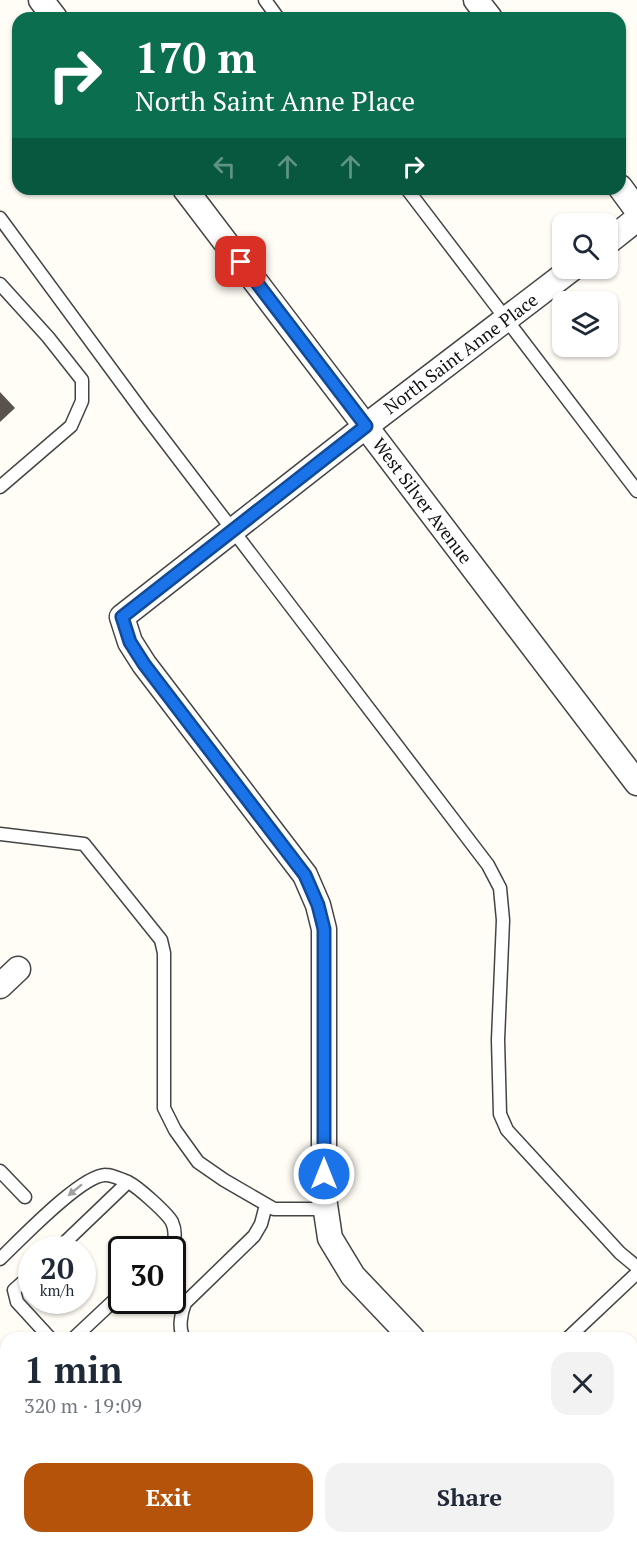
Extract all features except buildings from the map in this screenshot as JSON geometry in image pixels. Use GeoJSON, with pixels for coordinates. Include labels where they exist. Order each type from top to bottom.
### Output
{"type":"FeatureCollection","features":[{"type":"Feature","properties":{"kind":"street"},"geometry":{"type":"LineString","coordinates":[[476,0],[485,12]]}},
{"type":"Feature","properties":{"kind":"street","name":"West Silver Avenue"},"geometry":{"type":"LineString","coordinates":[[190,195],[637,783]]}},
{"type":"Feature","properties":{"kind":"street"},"geometry":{"type":"LineString","coordinates":[[626,195],[637,210]]}},
{"type":"Feature","properties":{"kind":"street"},"geometry":{"type":"LineString","coordinates":[[618,234],[637,219]]}},
{"type":"Feature","properties":{"kind":"street","name":"North Saint Anne Place"},"geometry":{"type":"LineString","coordinates":[[325,1209],[324,929],[318,905],[305,875],[144,664],[130,642],[122,617],[366,426],[559,279]]}},
{"type":"Feature","properties":{"kind":"street"},"geometry":{"type":"LineString","coordinates":[[0,986],[18,969]]}},
{"type":"Feature","properties":{"kind":"street"},"geometry":{"type":"LineString","coordinates":[[325,1209],[330,1238],[353,1276],[406,1332]]}},
{"type":"Feature","properties":{"kind":"lane"},"geometry":{"type":"LineString","coordinates":[[412,195],[637,491]]}},
{"type":"Feature","properties":{"kind":"lane"},"geometry":{"type":"LineString","coordinates":[[0,218],[145,415],[488,865],[500,888],[503,920],[498,1041],[500,1113],[507,1130],[620,1253],[637,1267]]}},
{"type":"Feature","properties":{"kind":"lane"},"geometry":{"type":"LineString","coordinates":[[0,231],[13,236]]}},
{"type":"Feature","properties":{"kind":"lane"},"geometry":{"type":"LineString","coordinates":[[0,284],[48,337],[82,380],[82,401],[71,426],[0,487]]}},
{"type":"Feature","properties":{"kind":"lane"},"geometry":{"type":"LineString","coordinates":[[0,834],[84,844],[161,940],[164,953],[164,1108],[175,1130],[198,1162],[274,1209],[325,1209]]}},
{"type":"Feature","properties":{"kind":"lane"},"geometry":{"type":"LineString","coordinates":[[0,1171],[26,1197]]}},
{"type":"Feature","properties":{"kind":"lane"},"geometry":{"type":"LineString","coordinates":[[0,1259],[77,1187],[92,1177],[106,1175],[136,1186],[171,1221],[175,1236]]}},
{"type":"Feature","properties":{"kind":"lane"},"geometry":{"type":"LineString","coordinates":[[72,1236],[128,1182]]}},
{"type":"Feature","properties":{"kind":"lane"},"geometry":{"type":"LineString","coordinates":[[182,1332],[181,1318],[185,1303],[254,1236],[261,1224],[266,1205]]}},
{"type":"Feature","properties":{"kind":"lane"},"geometry":{"type":"LineString","coordinates":[[574,1332],[637,1273]]}},
{"type":"Feature","properties":{"kind":"lane"},"geometry":{"type":"LineString","coordinates":[[18,1286],[14,1290],[18,1304]]}},
{"type":"Feature","properties":{"kind":"lane"},"geometry":{"type":"LineString","coordinates":[[80,1332],[108,1306]]}},
{"type":"Feature","properties":{"kind":"lane"},"geometry":{"type":"LineString","coordinates":[[27,1314],[44,1332]]}},
{"type":"Feature","properties":{"kind":"route"},"geometry":{"type":"LineString","coordinates":[[241,262],[366,426],[122,617],[130,642],[144,664],[305,875],[318,905],[324,929],[325,963],[324,1174]]}}]}
